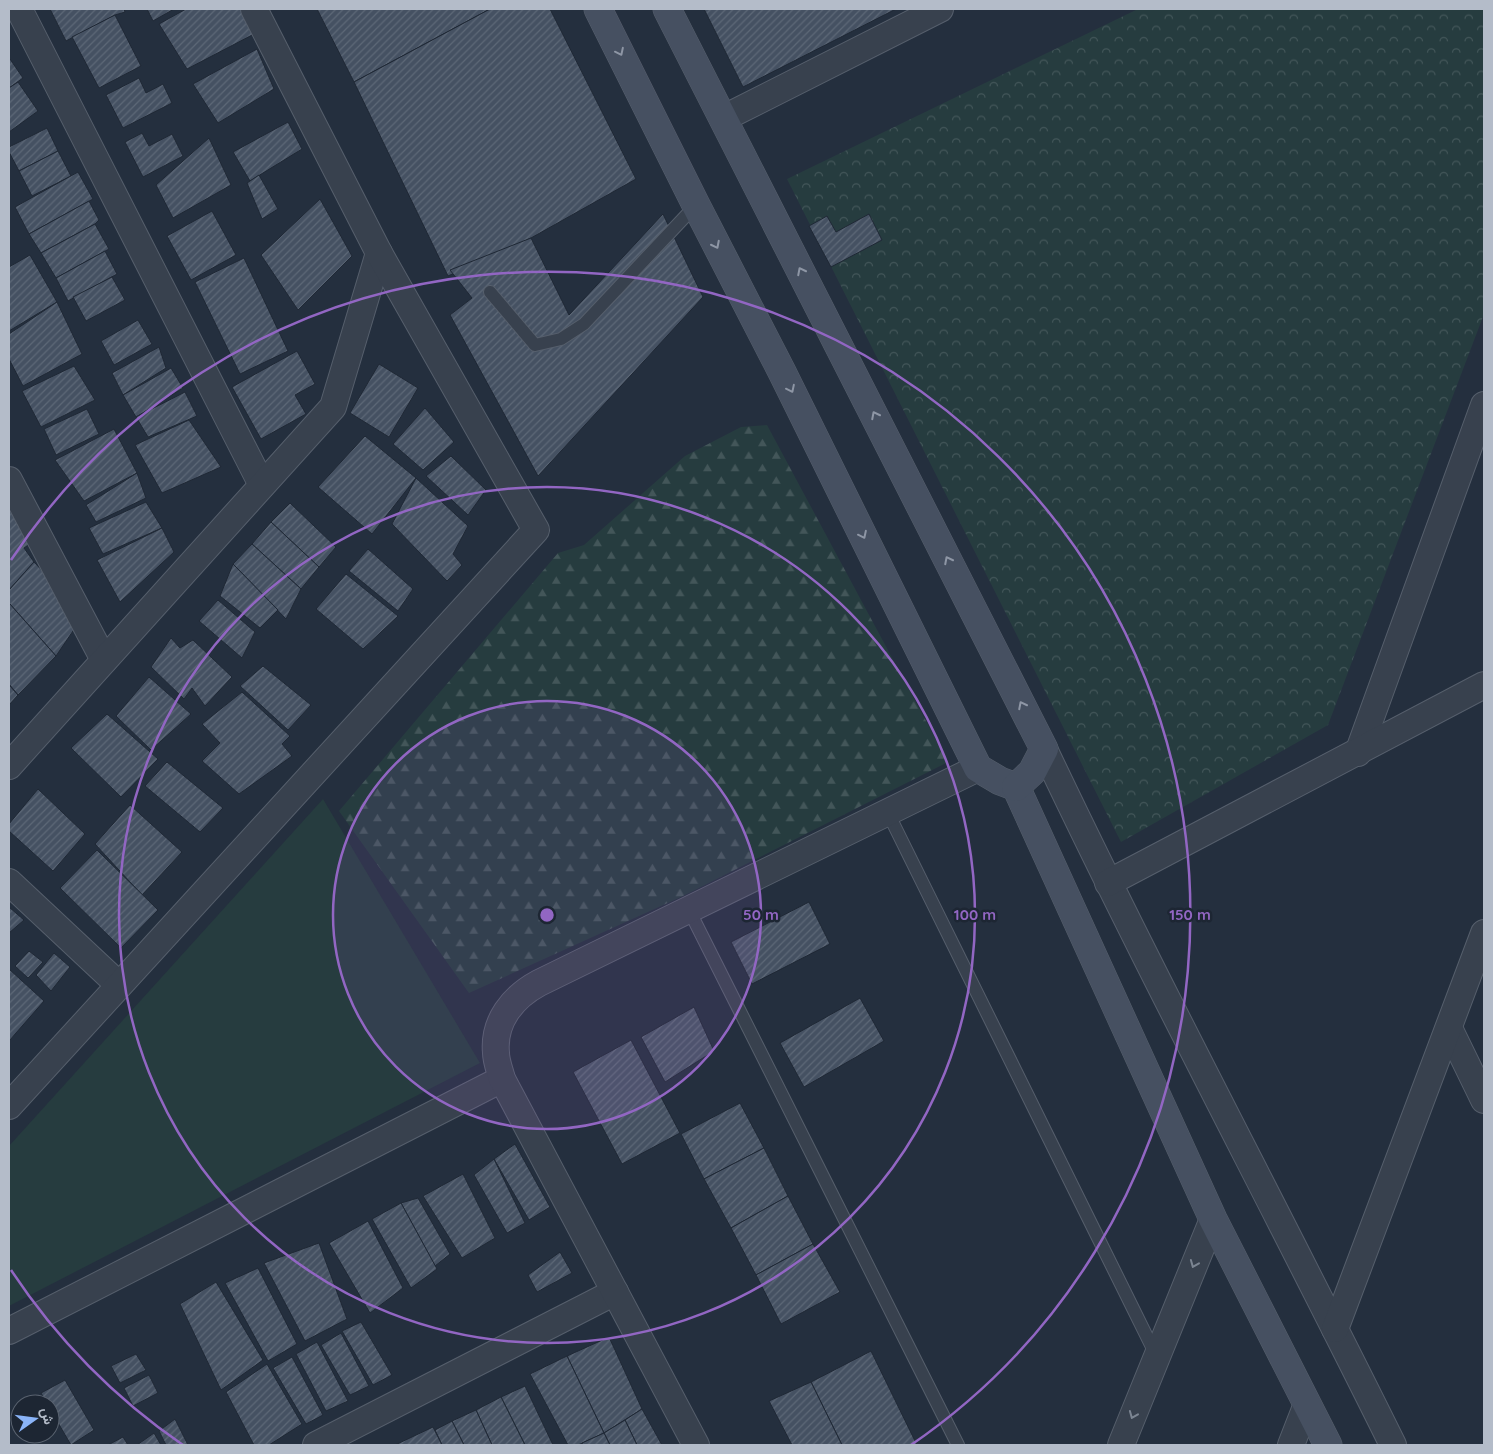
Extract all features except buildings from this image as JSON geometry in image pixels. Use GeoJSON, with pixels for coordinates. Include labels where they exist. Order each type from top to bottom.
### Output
{"type":"FeatureCollection","features":[{"type":"Feature","properties":{"kind":"main road"},"geometry":{"type":"LineString","coordinates":[[598,9],[782,372],[978,768],[1000,781],[1016,787],[1213,1219],[1328,1445]]}},
{"type":"Feature","properties":{"kind":"main road"},"geometry":{"type":"LineString","coordinates":[[667,9],[1044,749],[1032,772],[1016,787]]}},
{"type":"Feature","properties":{"kind":"street"},"geometry":{"type":"LineString","coordinates":[[19,9],[262,485]]}},
{"type":"Feature","properties":{"kind":"street"},"geometry":{"type":"LineString","coordinates":[[9,1106],[536,530],[379,253],[254,9]]}},
{"type":"Feature","properties":{"kind":"street"},"geometry":{"type":"LineString","coordinates":[[724,118],[940,9]]}},
{"type":"Feature","properties":{"kind":"street"},"geometry":{"type":"LineString","coordinates":[[9,766],[333,407],[379,253]]}},
{"type":"Feature","properties":{"kind":"street"},"geometry":{"type":"LineString","coordinates":[[1358,753],[1484,405]]}},
{"type":"Feature","properties":{"kind":"street"},"geometry":{"type":"LineString","coordinates":[[9,480],[104,660]]}},
{"type":"Feature","properties":{"kind":"street"},"geometry":{"type":"LineString","coordinates":[[1108,883],[1484,685]]}},
{"type":"Feature","properties":{"kind":"street"},"geometry":{"type":"LineString","coordinates":[[1044,749],[1108,883],[1335,1328],[1392,1445]]}},
{"type":"Feature","properties":{"kind":"street"},"geometry":{"type":"LineString","coordinates":[[696,1445],[502,1079],[496,1053],[496,1039],[500,1024],[506,1011],[515,1000],[526,990],[539,983],[978,768]]}},
{"type":"Feature","properties":{"kind":"street"},"geometry":{"type":"LineString","coordinates":[[9,882],[119,985]]}},
{"type":"Feature","properties":{"kind":"street"},"geometry":{"type":"LineString","coordinates":[[1335,1328],[1484,933]]}},
{"type":"Feature","properties":{"kind":"street"},"geometry":{"type":"LineString","coordinates":[[1448,1028],[1484,1100]]}},
{"type":"Feature","properties":{"kind":"street"},"geometry":{"type":"LineString","coordinates":[[9,1331],[502,1079]]}},
{"type":"Feature","properties":{"kind":"street"},"geometry":{"type":"LineString","coordinates":[[1121,1445],[1213,1219]]}},
{"type":"Feature","properties":{"kind":"street"},"geometry":{"type":"LineString","coordinates":[[316,1445],[615,1292]]}},
{"type":"Feature","properties":{"kind":"street"},"geometry":{"type":"LineString","coordinates":[[1290,1445],[1307,1404]]}},
{"type":"Feature","properties":{"kind":"lane"},"geometry":{"type":"LineString","coordinates":[[490,292],[534,346],[561,339],[584,324],[696,205]]}},
{"type":"Feature","properties":{"kind":"lane"},"geometry":{"type":"LineString","coordinates":[[888,813],[1157,1356]]}},
{"type":"Feature","properties":{"kind":"lane"},"geometry":{"type":"LineString","coordinates":[[689,910],[958,1445]]}},
{"type":"Feature","properties":{"kind":"green space"},"geometry":{"type":"Polygon","coordinates":[[[1138,9],[1484,9],[1484,314],[1328,725],[1121,842],[787,179],[1138,9]]]}},
{"type":"Feature","properties":{"kind":"green space"},"geometry":{"type":"Polygon","coordinates":[[[767,425],[948,762],[681,897],[469,993],[339,811],[558,553],[584,545],[685,456],[741,427],[767,425]]]}},
{"type":"Feature","properties":{"kind":"green space"},"geometry":{"type":"Polygon","coordinates":[[[323,799],[480,1063],[9,1306],[9,1146],[323,799]]]}}]}
